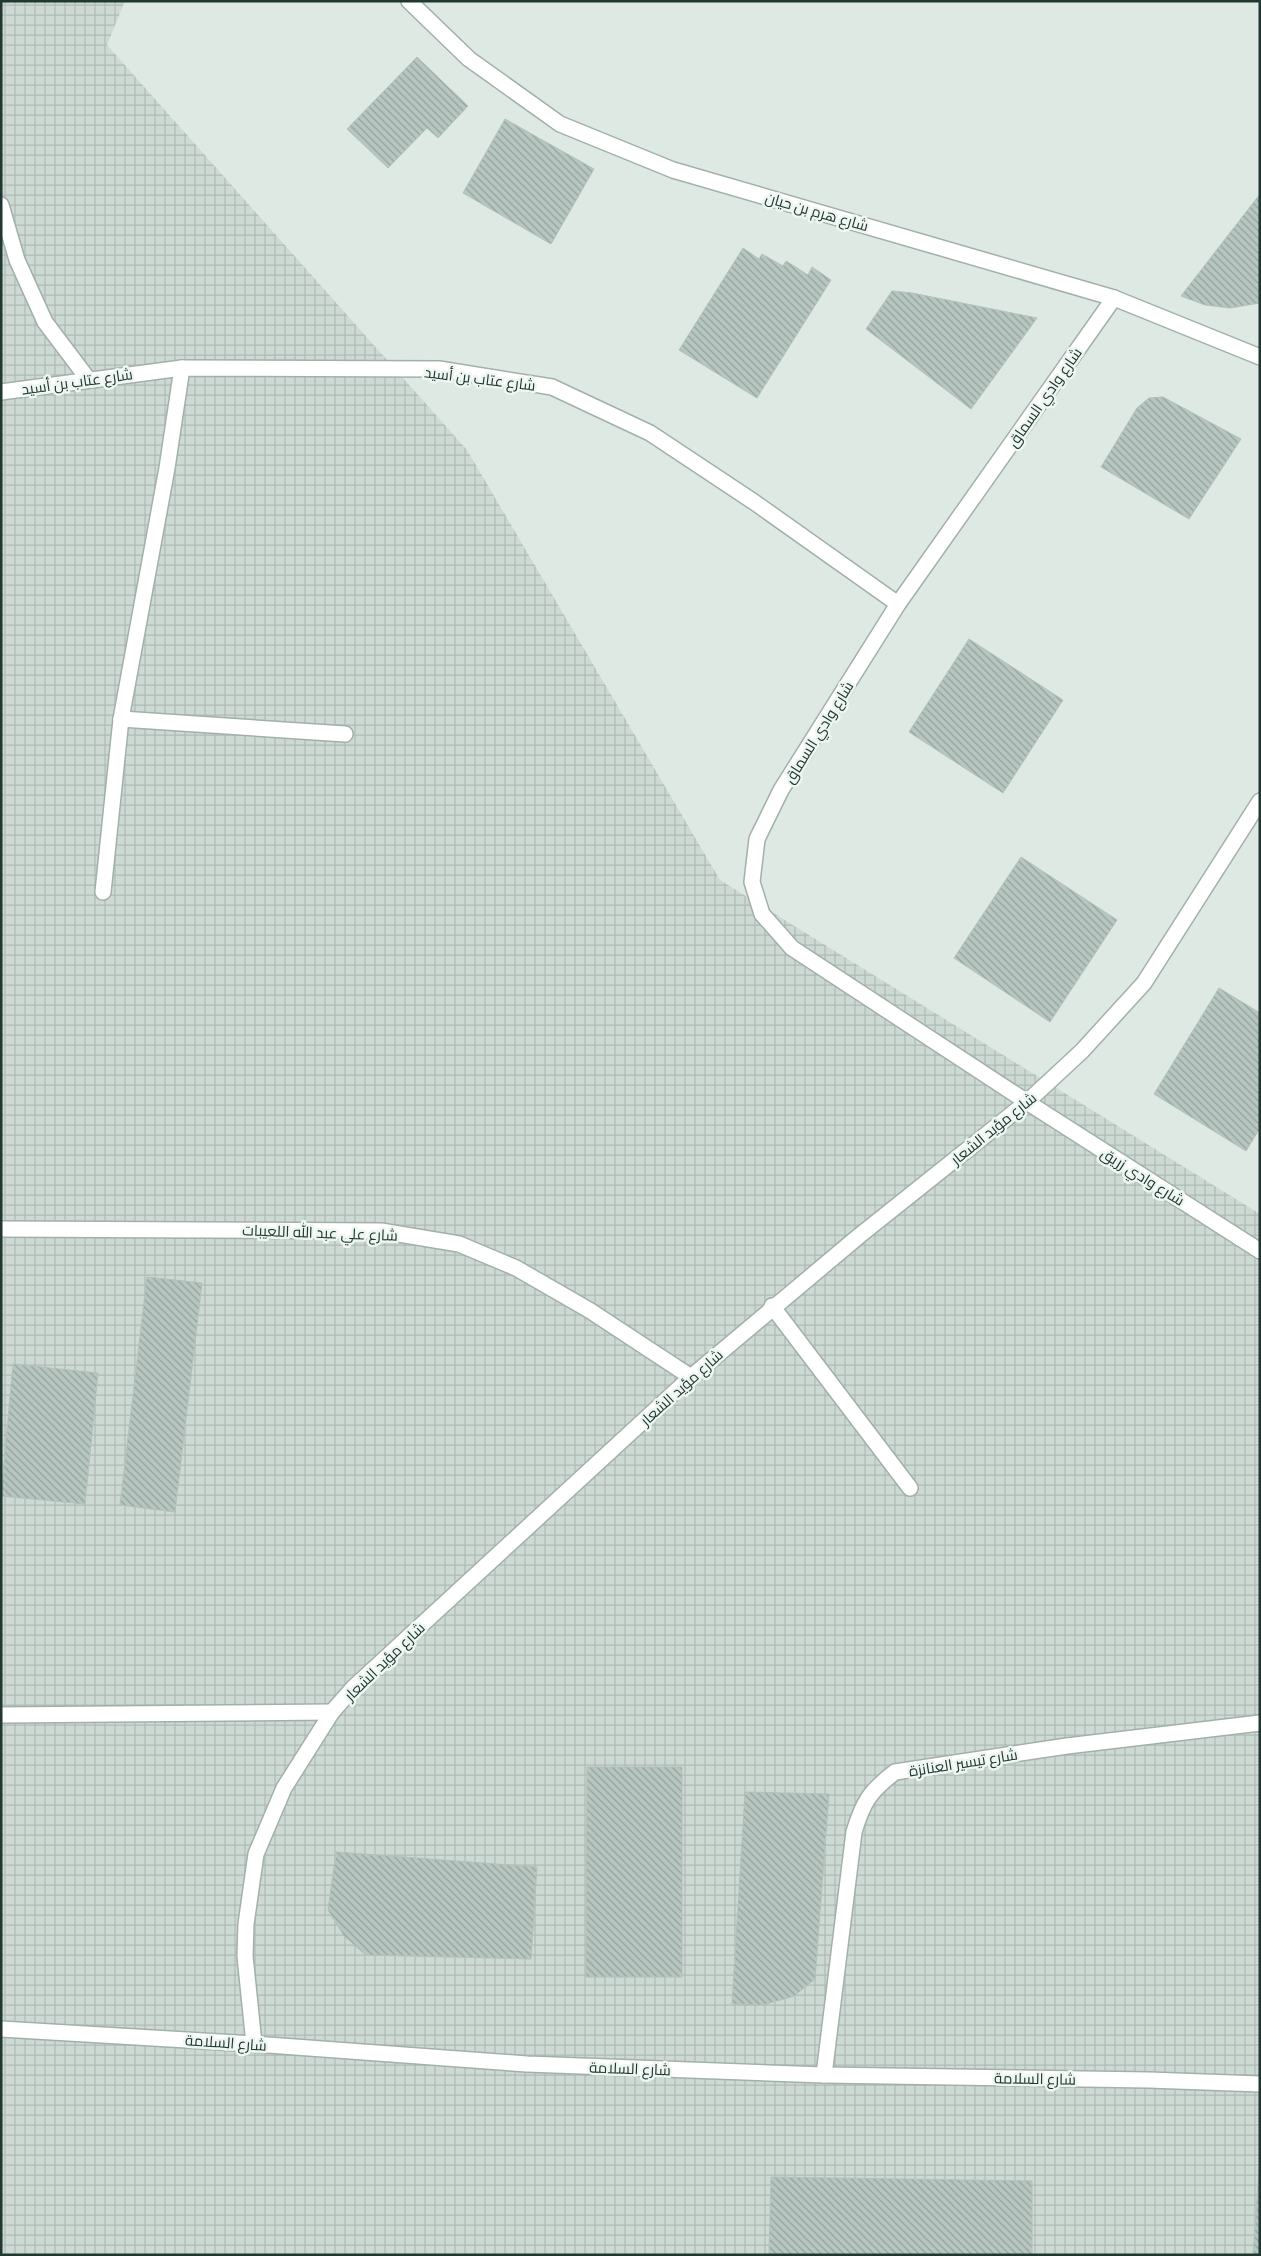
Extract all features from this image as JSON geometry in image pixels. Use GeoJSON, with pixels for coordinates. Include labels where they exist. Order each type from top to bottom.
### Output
{"type":"FeatureCollection","features":[{"type":"Feature","properties":{"kind":"street","name":"شارع هرم بن حيان"},"geometry":{"type":"LineString","coordinates":[[409,1],[469,59],[560,124],[673,170],[1114,298],[1260,358]]}},
{"type":"Feature","properties":{"kind":"street"},"geometry":{"type":"LineString","coordinates":[[1,205],[17,260],[45,322],[88,379]]}},
{"type":"Feature","properties":{"kind":"street","name":"شارع وادي السماق"},"geometry":{"type":"LineString","coordinates":[[1027,1102],[792,948],[762,914],[752,882],[757,839],[781,790],[898,604],[1114,298]]}},
{"type":"Feature","properties":{"kind":"street"},"geometry":{"type":"LineString","coordinates":[[103,892],[121,718],[167,468],[182,368]]}},
{"type":"Feature","properties":{"kind":"street","name":"شارع عتاب بن أسيد"},"geometry":{"type":"LineString","coordinates":[[1,392],[182,368],[439,370],[552,387],[650,433],[754,502],[898,604]]}},
{"type":"Feature","properties":{"kind":"street"},"geometry":{"type":"LineString","coordinates":[[121,718],[345,734]]}},
{"type":"Feature","properties":{"kind":"street","name":"شارع مؤيد الشعار"},"geometry":{"type":"LineString","coordinates":[[254,2044],[245,1956],[246,1924],[256,1854],[284,1788],[332,1712],[354,1687],[691,1377],[772,1306],[1027,1102],[1082,1051],[1144,983],[1260,802]]}},
{"type":"Feature","properties":{"kind":"street","name":"شارع وادي زريق"},"geometry":{"type":"LineString","coordinates":[[1027,1102],[1260,1251]]}},
{"type":"Feature","properties":{"kind":"street","name":"شارع علي عبد الله اللعيبات"},"geometry":{"type":"LineString","coordinates":[[1,1228],[382,1231],[459,1244],[516,1268],[691,1377]]}},
{"type":"Feature","properties":{"kind":"street"},"geometry":{"type":"LineString","coordinates":[[772,1306],[910,1488]]}},
{"type":"Feature","properties":{"kind":"street"},"geometry":{"type":"LineString","coordinates":[[1,1715],[332,1712]]}},
{"type":"Feature","properties":{"kind":"street","name":"شارع تيسير العنانزة"},"geometry":{"type":"LineString","coordinates":[[824,2075],[854,1832],[863,1804],[875,1788],[895,1772],[1067,1746],[1260,1723]]}},
{"type":"Feature","properties":{"kind":"street","name":"شارع السلامة"},"geometry":{"type":"LineString","coordinates":[[1,2029],[254,2044],[527,2064],[824,2075],[1149,2080],[1260,2084]]}},
{"type":"Feature","properties":{"kind":"shaded area"},"geometry":{"type":"Polygon","coordinates":[[[1,1],[125,1],[107,45],[467,450],[720,880],[1260,1214],[1260,2255],[1,2255],[1,1]]]}},
{"type":"Feature","properties":{"kind":"building"},"geometry":{"type":"Polygon","coordinates":[[[417,57],[468,106],[438,138],[427,128],[388,168],[347,129],[417,57]]]}},
{"type":"Feature","properties":{"kind":"building"},"geometry":{"type":"Polygon","coordinates":[[[505,119],[594,169],[551,244],[463,193],[505,119]]]}},
{"type":"Feature","properties":{"kind":"building"},"geometry":{"type":"Polygon","coordinates":[[[1260,194],[1260,303],[1230,308],[1205,305],[1181,296],[1260,194]]]}},
{"type":"Feature","properties":{"kind":"building"},"geometry":{"type":"Polygon","coordinates":[[[743,248],[759,259],[762,254],[783,266],[786,261],[808,275],[812,267],[831,280],[757,398],[679,350],[743,248]]]}},
{"type":"Feature","properties":{"kind":"building"},"geometry":{"type":"Polygon","coordinates":[[[892,291],[912,293],[1037,318],[971,409],[866,329],[892,291]]]}},
{"type":"Feature","properties":{"kind":"building"},"geometry":{"type":"Polygon","coordinates":[[[1163,397],[1241,439],[1189,519],[1101,467],[1137,408],[1149,398],[1163,397]]]}},
{"type":"Feature","properties":{"kind":"building"},"geometry":{"type":"Polygon","coordinates":[[[969,639],[1063,700],[1003,793],[909,732],[969,639]]]}},
{"type":"Feature","properties":{"kind":"building"},"geometry":{"type":"Polygon","coordinates":[[[1021,857],[1117,920],[1050,1022],[954,958],[1021,857]]]}},
{"type":"Feature","properties":{"kind":"building"},"geometry":{"type":"Polygon","coordinates":[[[1219,988],[1260,1013],[1260,1128],[1246,1151],[1154,1094],[1219,988]]]}},
{"type":"Feature","properties":{"kind":"building"},"geometry":{"type":"Polygon","coordinates":[[[147,1277],[202,1283],[175,1512],[120,1505],[147,1277]]]}},
{"type":"Feature","properties":{"kind":"building"},"geometry":{"type":"Polygon","coordinates":[[[13,1364],[98,1373],[85,1504],[1,1496],[13,1364]]]}},
{"type":"Feature","properties":{"kind":"building"},"geometry":{"type":"Polygon","coordinates":[[[587,1767],[682,1767],[682,1977],[586,1977],[587,1767]]]}},
{"type":"Feature","properties":{"kind":"building"},"geometry":{"type":"Polygon","coordinates":[[[745,1792],[829,1794],[815,1979],[794,1996],[763,2005],[732,2004],[745,1792]]]}},
{"type":"Feature","properties":{"kind":"building"},"geometry":{"type":"Polygon","coordinates":[[[336,1852],[537,1867],[531,1959],[366,1955],[344,1936],[328,1910],[336,1852]]]}},
{"type":"Feature","properties":{"kind":"building"},"geometry":{"type":"Polygon","coordinates":[[[1260,2157],[1260,2255],[1253,2255],[1260,2157]]]}},
{"type":"Feature","properties":{"kind":"building"},"geometry":{"type":"Polygon","coordinates":[[[771,2177],[1032,2181],[1032,2255],[769,2255],[771,2177]]]}}]}
